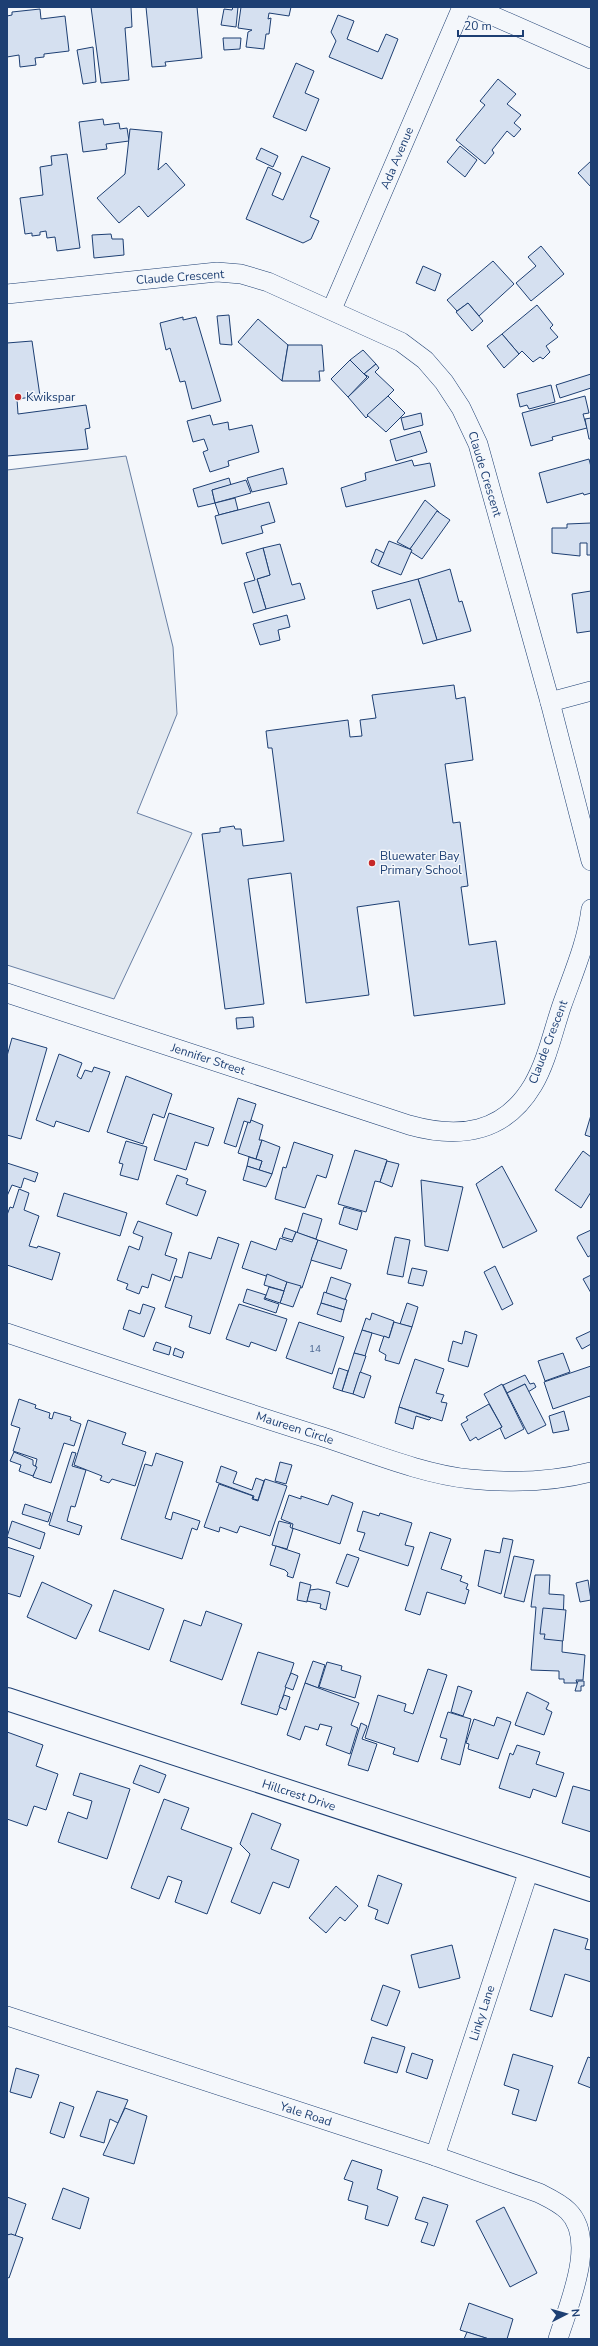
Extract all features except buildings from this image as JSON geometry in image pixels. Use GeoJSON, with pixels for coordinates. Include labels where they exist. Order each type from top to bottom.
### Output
{"type":"FeatureCollection","features":[{"type":"Feature","properties":{"kind":"street","name":"Ada Avenue"},"geometry":{"type":"LineString","coordinates":[[332,309],[462,7]]}},
{"type":"Feature","properties":{"kind":"street"},"geometry":{"type":"LineString","coordinates":[[473,7],[591,59]]}},
{"type":"Feature","properties":{"kind":"street","name":"Claude Crescent"},"geometry":{"type":"LineString","coordinates":[[7,294],[217,272],[241,274],[268,282],[332,309],[401,342],[425,360],[444,382],[461,408],[478,444],[550,702],[591,861]]}},
{"type":"Feature","properties":{"kind":"street"},"geometry":{"type":"LineString","coordinates":[[550,702],[591,690]]}},
{"type":"Feature","properties":{"kind":"street","name":"Claude Crescent"},"geometry":{"type":"LineString","coordinates":[[409,1125],[434,1132],[459,1133],[476,1130],[498,1120],[518,1105],[533,1085],[541,1067],[589,924],[591,909]]}},
{"type":"Feature","properties":{"kind":"street","name":"Jennifer Street"},"geometry":{"type":"LineString","coordinates":[[7,993],[409,1125]]}},
{"type":"Feature","properties":{"kind":"street","name":"Maureen Circle"},"geometry":{"type":"LineString","coordinates":[[7,1333],[273,1422],[439,1473],[469,1479],[528,1480],[573,1477],[591,1472]]}},
{"type":"Feature","properties":{"kind":"street","name":"Hillcrest Drive"},"geometry":{"type":"LineString","coordinates":[[7,1699],[591,1890]]}},
{"type":"Feature","properties":{"kind":"street","name":"Linky Lane"},"geometry":{"type":"LineString","coordinates":[[435,2156],[529,1870]]}},
{"type":"Feature","properties":{"kind":"street","name":"Yale Road"},"geometry":{"type":"LineString","coordinates":[[7,2016],[435,2156],[539,2193],[554,2201],[569,2212],[577,2224],[581,2242],[581,2260],[576,2283],[558,2339]]}},
{"type":"Feature","properties":{"kind":"shaded area"},"geometry":{"type":"Polygon","coordinates":[[[126,456],[173,647],[177,714],[137,813],[192,833],[114,999],[7,965],[7,470],[126,456]]]}},
{"type":"Feature","properties":{"kind":"place","name":"Kwikspar"},"geometry":{"type":"Point","coordinates":[18,397]}},
{"type":"Feature","properties":{"kind":"place","name":"Bluewater Bay Primary School"},"geometry":{"type":"Point","coordinates":[372,863]}}]}
